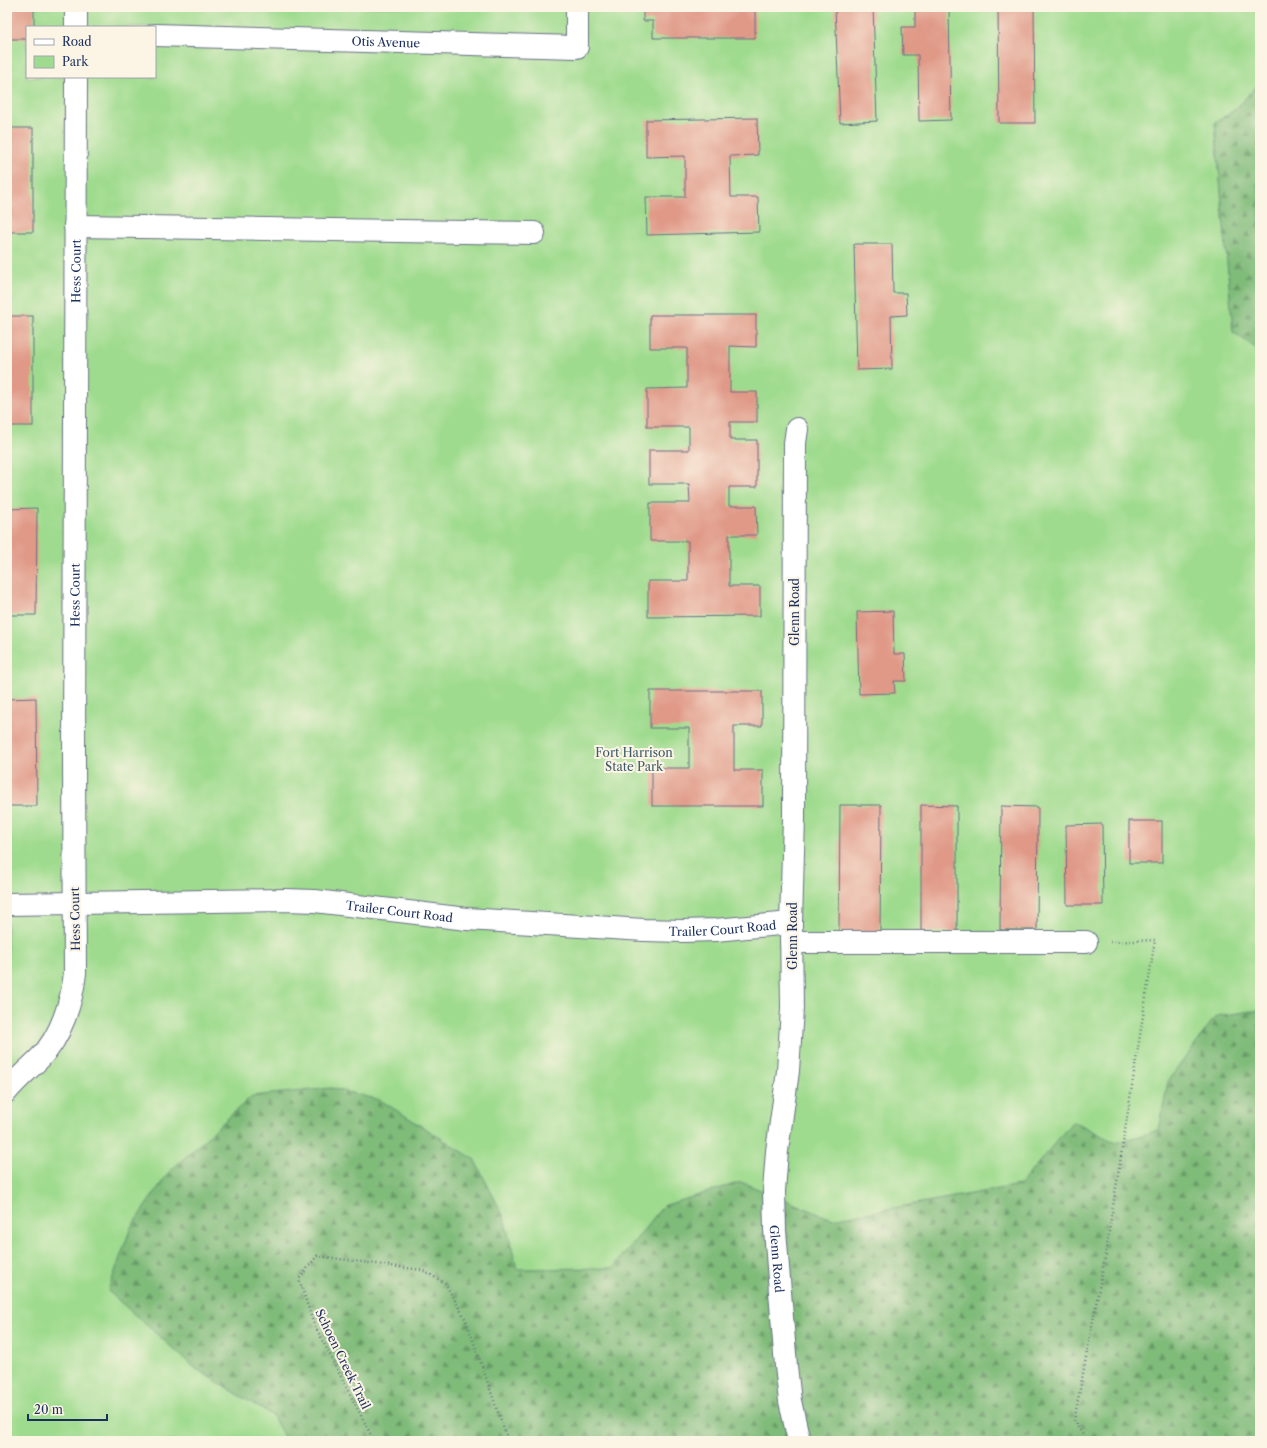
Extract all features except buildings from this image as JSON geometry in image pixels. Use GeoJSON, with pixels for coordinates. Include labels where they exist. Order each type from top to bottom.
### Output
{"type":"FeatureCollection","features":[{"type":"Feature","properties":{"kind":"street"},"geometry":{"type":"LineString","coordinates":[[76,7],[76,26]]}},
{"type":"Feature","properties":{"kind":"street","name":"Otis Avenue"},"geometry":{"type":"LineString","coordinates":[[156,35],[577,47],[577,7]]}},
{"type":"Feature","properties":{"kind":"street","name":"Hess Court"},"geometry":{"type":"LineString","coordinates":[[7,1091],[41,1058],[53,1041],[63,1021],[72,994],[75,973],[74,752],[76,78]]}},
{"type":"Feature","properties":{"kind":"street"},"geometry":{"type":"LineString","coordinates":[[75,226],[534,233]]}},
{"type":"Feature","properties":{"kind":"street","name":"Glenn Road"},"geometry":{"type":"LineString","coordinates":[[797,429],[795,443],[794,818],[791,932],[791,1023],[785,1095],[775,1171],[775,1213],[786,1366],[790,1402],[799,1441]]}},
{"type":"Feature","properties":{"kind":"street","name":"Trailer Court Road"},"geometry":{"type":"LineString","coordinates":[[7,904],[286,900],[315,901],[467,919],[636,929],[791,932],[1086,942]]}},
{"type":"Feature","properties":{"kind":"path"},"geometry":{"type":"LineString","coordinates":[[1086,942],[1155,940],[1105,1256],[1074,1421],[1087,1441]]}},
{"type":"Feature","properties":{"kind":"path","name":"Schoen Creek Trail"},"geometry":{"type":"LineString","coordinates":[[374,1441],[313,1322],[299,1279],[316,1256],[422,1270],[445,1282],[466,1320],[508,1441]]}},
{"type":"Feature","properties":{"kind":"green space","name":"Fort Harrison State Park"},"geometry":{"type":"Polygon","coordinates":[[[7,7],[1260,7],[1260,1441],[7,1441],[7,7]]]}},
{"type":"Feature","properties":{"kind":"green space"},"geometry":{"type":"Polygon","coordinates":[[[1260,82],[1260,351],[1233,332],[1215,123],[1237,108],[1260,82]]]}},
{"type":"Feature","properties":{"kind":"green space"},"geometry":{"type":"Polygon","coordinates":[[[1260,1010],[1260,1441],[286,1441],[273,1416],[195,1368],[108,1291],[131,1227],[169,1172],[252,1096],[331,1088],[380,1100],[474,1159],[504,1217],[517,1269],[613,1268],[663,1206],[741,1182],[832,1219],[1020,1185],[1073,1121],[1116,1143],[1159,1130],[1168,1081],[1216,1016],[1260,1010]]]}}]}
